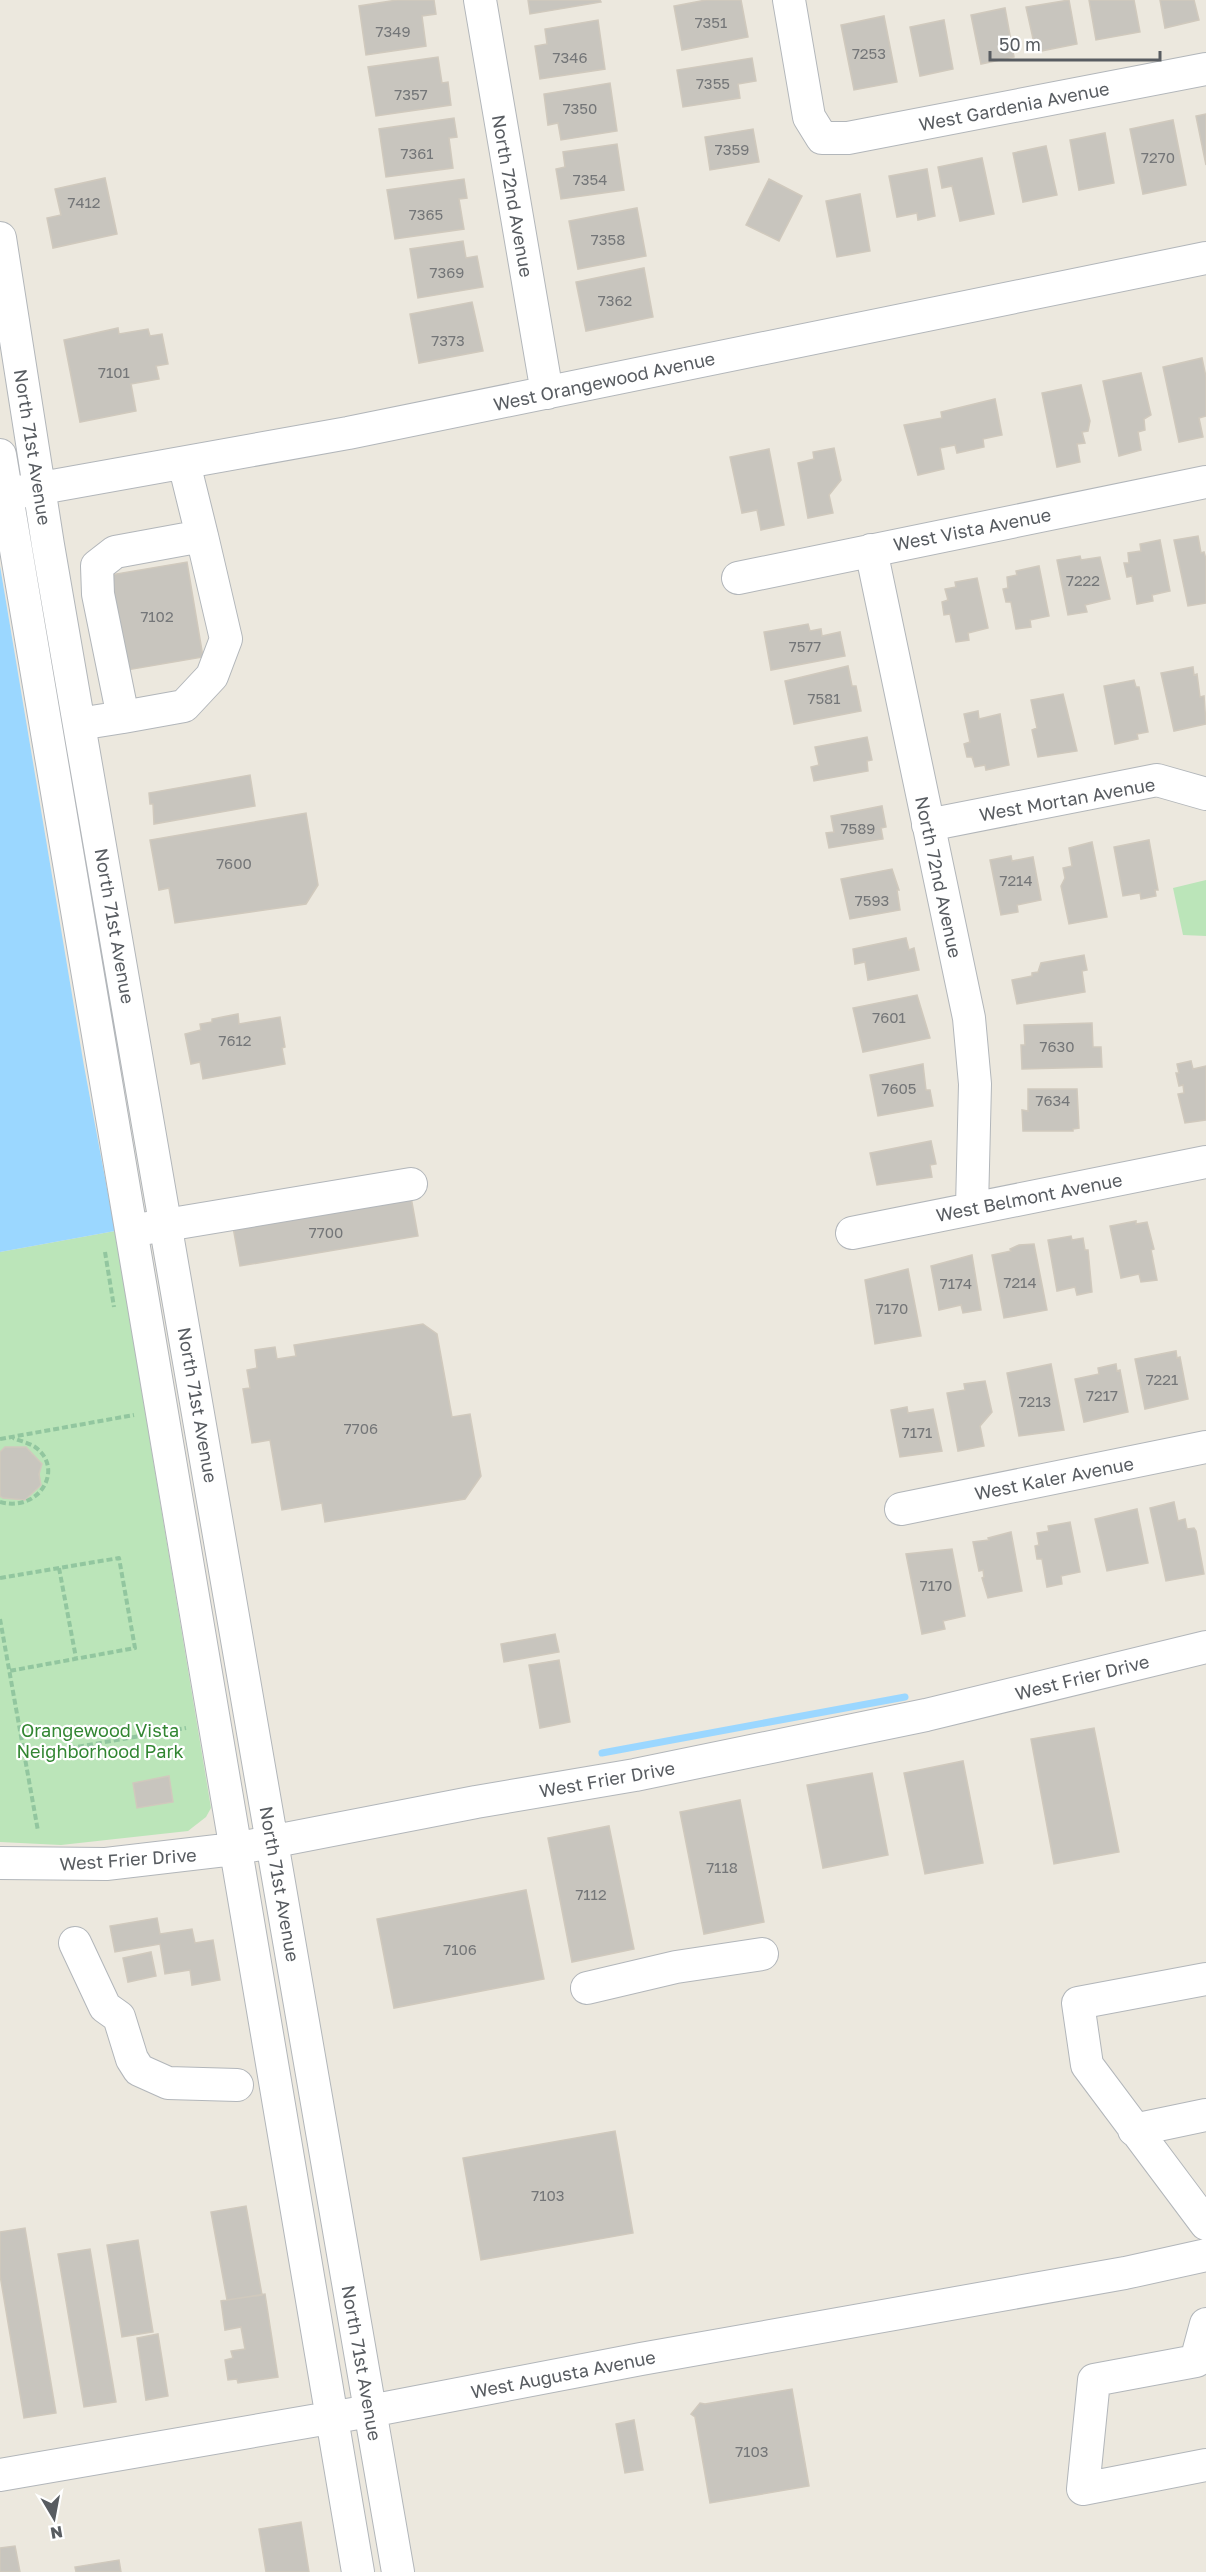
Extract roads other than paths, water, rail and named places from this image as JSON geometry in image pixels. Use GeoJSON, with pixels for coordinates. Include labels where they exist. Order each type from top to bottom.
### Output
{"type":"FeatureCollection","features":[{"type":"Feature","properties":{"kind":"street","name":"North 72nd Avenue"},"geometry":{"type":"LineString","coordinates":[[480,0],[547,393]]}},
{"type":"Feature","properties":{"kind":"street","name":"West Gardenia Avenue"},"geometry":{"type":"LineString","coordinates":[[789,0],[809,117],[822,138],[848,138],[1206,69]]}},
{"type":"Feature","properties":{"kind":"street","name":"North 71st Avenue"},"geometry":{"type":"LineString","coordinates":[[0,238],[80,724],[398,2572]]}},
{"type":"Feature","properties":{"kind":"street","name":"West Orangewood Avenue"},"geometry":{"type":"LineString","coordinates":[[3,495],[348,433],[1206,258]]}},
{"type":"Feature","properties":{"kind":"street","name":"North 71st Avenue"},"geometry":{"type":"LineString","coordinates":[[0,455],[3,495],[358,2572]]}},
{"type":"Feature","properties":{"kind":"street"},"geometry":{"type":"LineString","coordinates":[[80,724],[184,706],[213,676],[226,639],[184,463]]}},
{"type":"Feature","properties":{"kind":"street","name":"West Vista Avenue"},"geometry":{"type":"LineString","coordinates":[[738,578],[1206,482]]}},
{"type":"Feature","properties":{"kind":"street"},"geometry":{"type":"LineString","coordinates":[[123,717],[98,594],[97,566],[115,552],[202,536]]}},
{"type":"Feature","properties":{"kind":"street","name":"North 72nd Avenue"},"geometry":{"type":"LineString","coordinates":[[871,550],[963,986],[974,1050],[976,1118],[972,1207]]}},
{"type":"Feature","properties":{"kind":"street","name":"West Mortan Avenue"},"geometry":{"type":"LineString","coordinates":[[928,825],[1157,780],[1206,794]]}},
{"type":"Feature","properties":{"kind":"street","name":"West Belmont Avenue"},"geometry":{"type":"LineString","coordinates":[[852,1233],[972,1207],[1206,1162]]}},
{"type":"Feature","properties":{"kind":"street"},"geometry":{"type":"LineString","coordinates":[[130,1231],[411,1184]]}},
{"type":"Feature","properties":{"kind":"street","name":"West Kaler Avenue"},"geometry":{"type":"LineString","coordinates":[[901,1509],[1206,1447]]}},
{"type":"Feature","properties":{"kind":"street"},"geometry":{"type":"LineString","coordinates":[[184,1545],[221,1539]]}},
{"type":"Feature","properties":{"kind":"street","name":"West Frier Drive"},"geometry":{"type":"LineString","coordinates":[[0,1863],[106,1864],[234,1849],[476,1802],[635,1775],[904,1720],[1206,1647]]}},
{"type":"Feature","properties":{"kind":"street"},"geometry":{"type":"LineString","coordinates":[[75,1943],[105,2007],[119,2017],[132,2059],[139,2070],[168,2083],[237,2085]]}},
{"type":"Feature","properties":{"kind":"street"},"geometry":{"type":"LineString","coordinates":[[587,1988],[676,1967],[762,1954]]}},
{"type":"Feature","properties":{"kind":"street"},"geometry":{"type":"LineString","coordinates":[[1206,1979],[1078,2003],[1087,2066],[1206,2224]]}},
{"type":"Feature","properties":{"kind":"street"},"geometry":{"type":"LineString","coordinates":[[274,2078],[312,2071]]}},
{"type":"Feature","properties":{"kind":"street"},"geometry":{"type":"LineString","coordinates":[[1134,2130],[1206,2115]]}},
{"type":"Feature","properties":{"kind":"street","name":"West Augusta Avenue"},"geometry":{"type":"LineString","coordinates":[[0,2475],[370,2412],[641,2359],[1125,2273],[1206,2255]]}},
{"type":"Feature","properties":{"kind":"street"},"geometry":{"type":"LineString","coordinates":[[1206,2324],[1196,2361],[1094,2380],[1083,2489],[1206,2465]]}},
{"type":"Feature","properties":{"kind":"water"},"geometry":{"type":"Polygon","coordinates":[[[0,566],[84,1066],[115,1231],[0,1252],[0,566]]]}},
{"type":"Feature","properties":{"kind":"waterway"},"geometry":{"type":"LineString","coordinates":[[602,1753],[905,1697]]}},
{"type":"Feature","properties":{"kind":"park label","name":"Orangewood Vista Neighborhood Park"},"geometry":{"type":"Point","coordinates":[100,1740]}}]}
